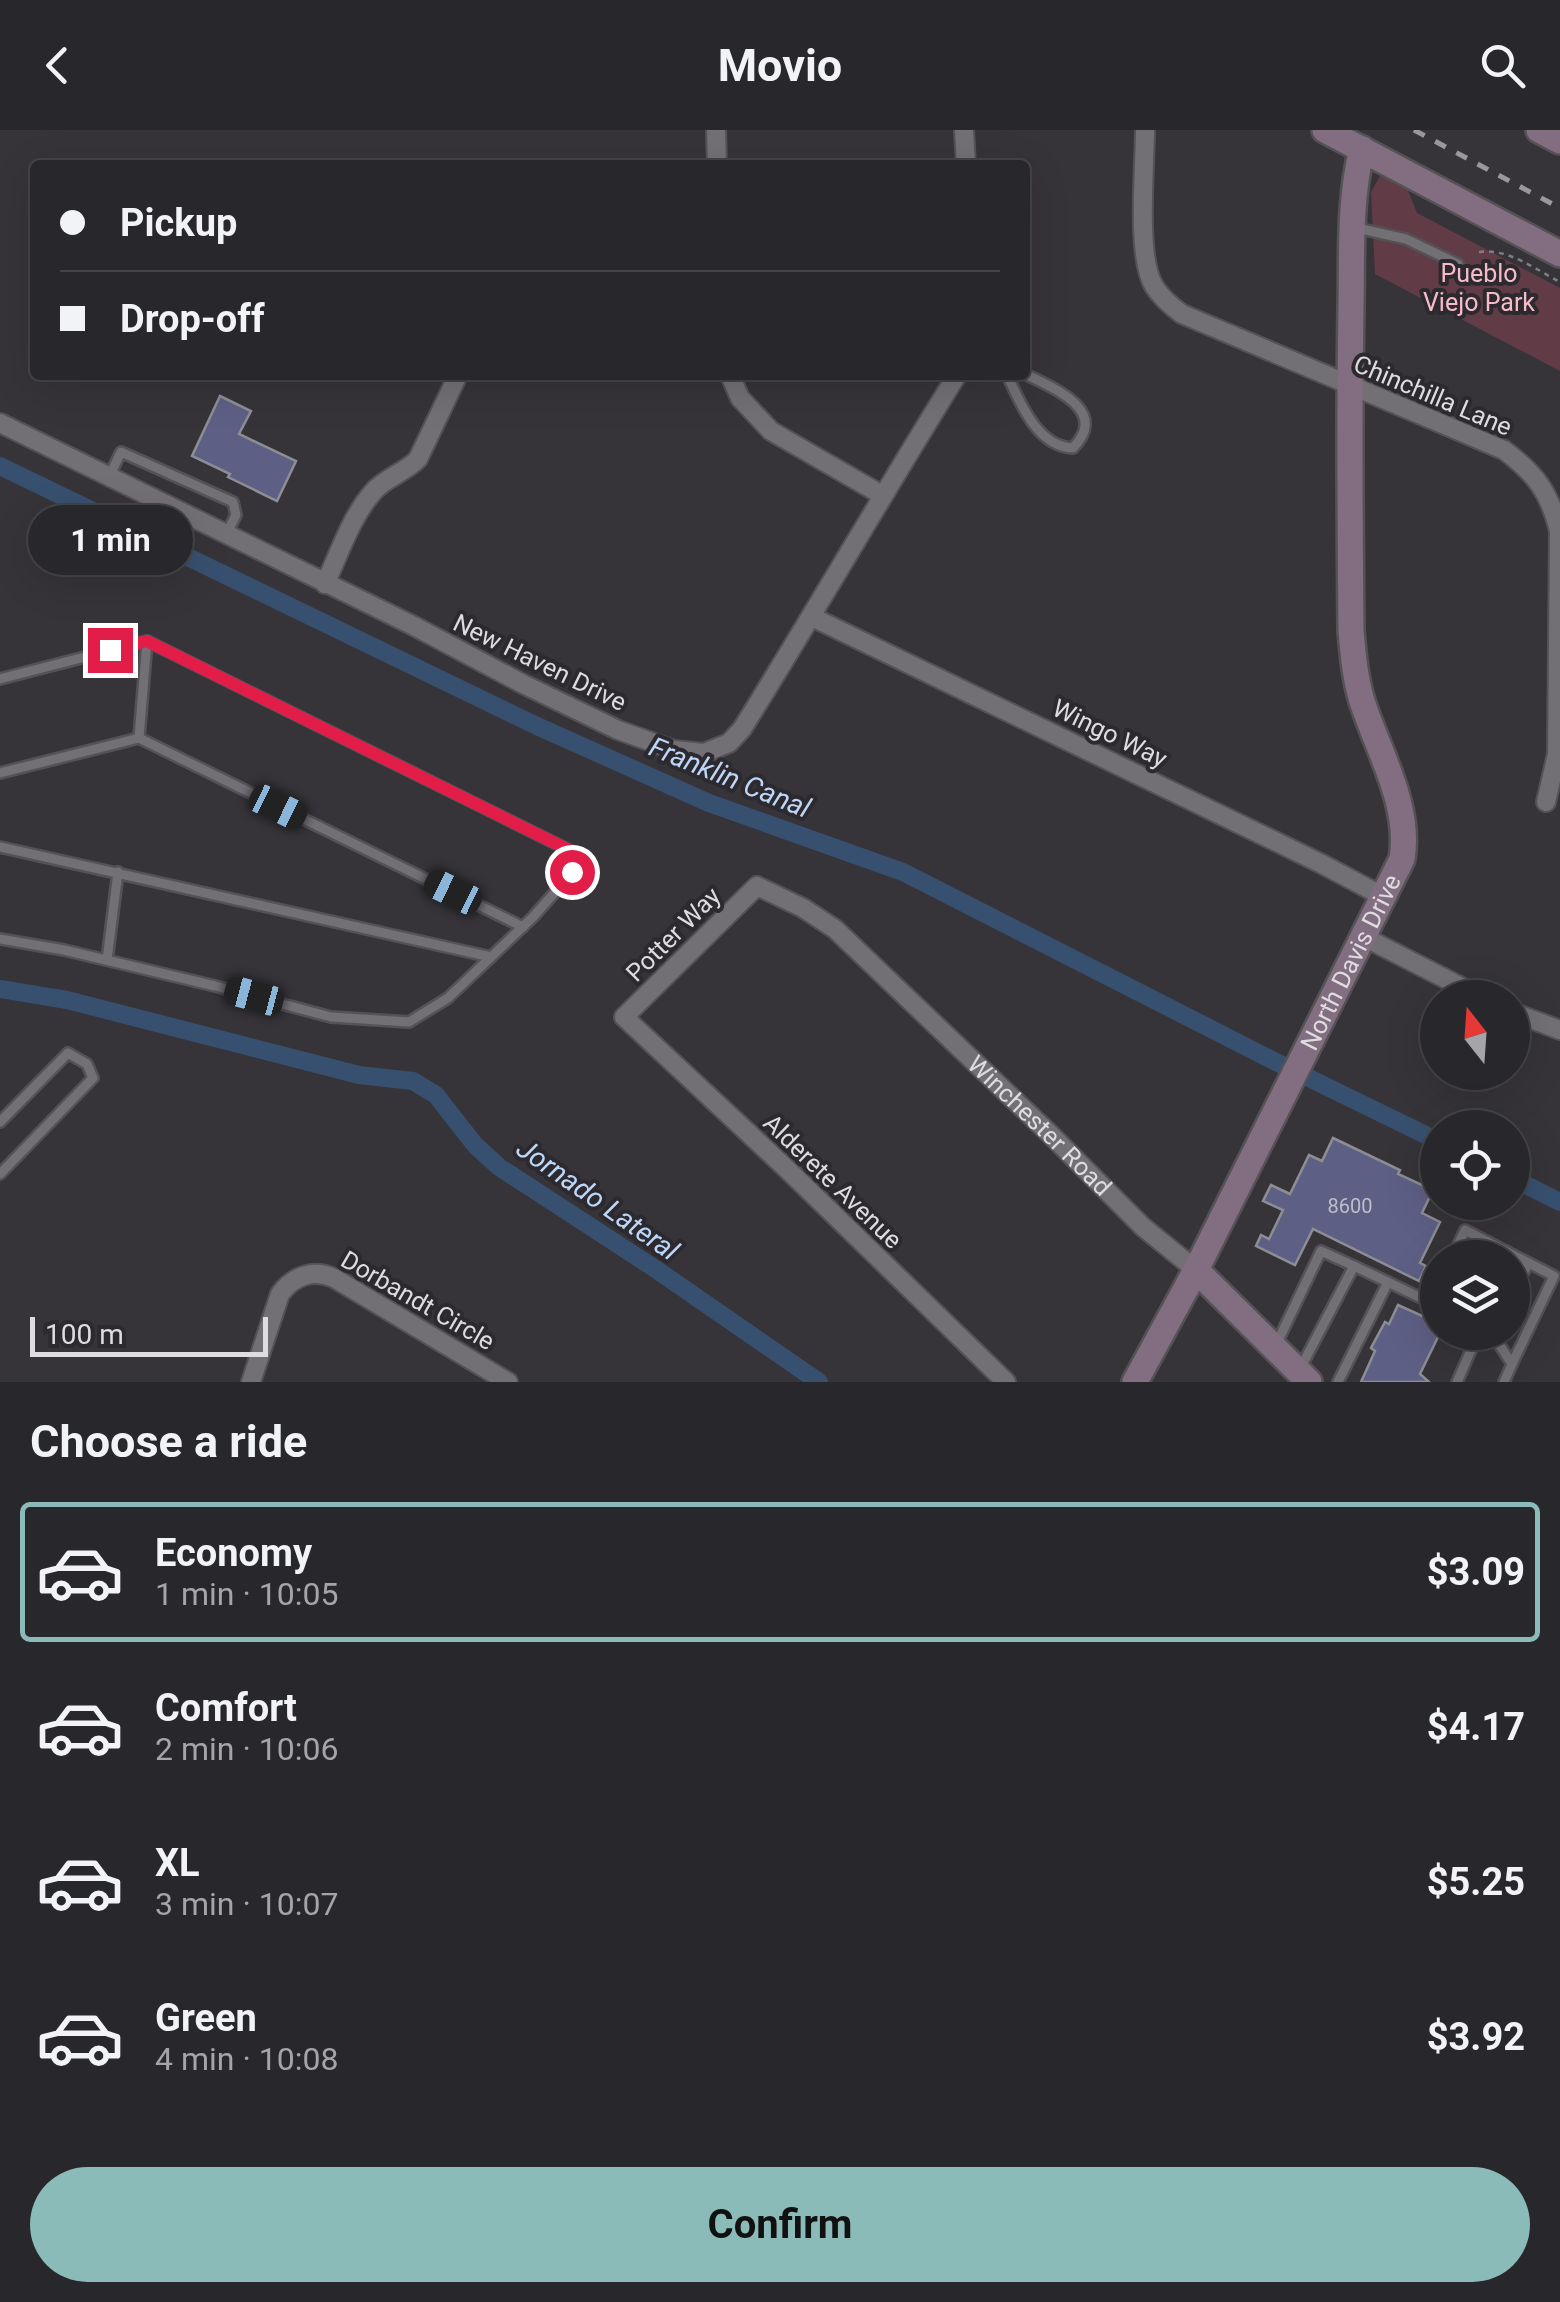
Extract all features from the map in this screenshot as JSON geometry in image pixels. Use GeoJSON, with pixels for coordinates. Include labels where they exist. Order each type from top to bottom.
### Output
{"type":"FeatureCollection","features":[{"type":"Feature","properties":{"kind":"street"},"geometry":{"type":"LineString","coordinates":[[716,130],[716,160]]}},
{"type":"Feature","properties":{"kind":"street"},"geometry":{"type":"LineString","coordinates":[[964,130],[966,160]]}},
{"type":"Feature","properties":{"kind":"street","name":"Chinchilla Lane"},"geometry":{"type":"LineString","coordinates":[[1145,130],[1144,257],[1152,284],[1165,301],[1182,314],[1504,450],[1536,478],[1550,499],[1560,531],[1557,754],[1546,802]]}},
{"type":"Feature","properties":{"kind":"street"},"geometry":{"type":"LineString","coordinates":[[1325,130],[1560,254]]}},
{"type":"Feature","properties":{"kind":"street"},"geometry":{"type":"LineString","coordinates":[[1539,130],[1560,141]]}},
{"type":"Feature","properties":{"kind":"street","name":"North Davis Drive"},"geometry":{"type":"LineString","coordinates":[[1135,1382],[1196,1270],[1402,859],[1404,822],[1361,697],[1351,630],[1353,228],[1355,176],[1362,149]]}},
{"type":"Feature","properties":{"kind":"street"},"geometry":{"type":"LineString","coordinates":[[325,584],[373,492],[418,460],[456,380]]}},
{"type":"Feature","properties":{"kind":"street"},"geometry":{"type":"LineString","coordinates":[[732,380],[740,398],[771,431],[882,496]]}},
{"type":"Feature","properties":{"kind":"street","name":"New Haven Drive"},"geometry":{"type":"LineString","coordinates":[[0,423],[618,730],[674,750],[694,752],[717,749],[742,730],[954,380]]}},
{"type":"Feature","properties":{"kind":"street","name":"Wingo Way"},"geometry":{"type":"LineString","coordinates":[[812,616],[1384,897]]}},
{"type":"Feature","properties":{"kind":"street","name":"Potter Way"},"geometry":{"type":"LineString","coordinates":[[624,1018],[756,886]]}},
{"type":"Feature","properties":{"kind":"street","name":"Winchester Road"},"geometry":{"type":"LineString","coordinates":[[756,886],[803,908],[835,929],[1304,1377]]}},
{"type":"Feature","properties":{"kind":"street"},"geometry":{"type":"LineString","coordinates":[[1364,937],[1448,980]]}},
{"type":"Feature","properties":{"kind":"street","name":"Alderete Avenue"},"geometry":{"type":"LineString","coordinates":[[624,1018],[788,1170],[1006,1382]]}},
{"type":"Feature","properties":{"kind":"street"},"geometry":{"type":"LineString","coordinates":[[1530,1019],[1560,1030]]}},
{"type":"Feature","properties":{"kind":"street","name":"Dorbandt Circle"},"geometry":{"type":"LineString","coordinates":[[252,1382],[280,1294],[296,1279],[312,1273],[334,1278],[508,1382]]}},
{"type":"Feature","properties":{"kind":"lane"},"geometry":{"type":"LineString","coordinates":[[1353,228],[1406,239],[1458,264]]}},
{"type":"Feature","properties":{"kind":"lane"},"geometry":{"type":"LineString","coordinates":[[1010,380],[1045,438],[1062,448],[1073,448],[1085,424],[1078,405],[1030,376]]}},
{"type":"Feature","properties":{"kind":"lane"},"geometry":{"type":"LineString","coordinates":[[109,477],[121,452],[233,502],[236,515],[226,536]]}},
{"type":"Feature","properties":{"kind":"lane"},"geometry":{"type":"LineString","coordinates":[[0,678],[147,641],[577,854],[572,872],[523,927],[448,998],[409,1022],[331,1017],[216,986],[0,938]]}},
{"type":"Feature","properties":{"kind":"lane"},"geometry":{"type":"LineString","coordinates":[[139,738],[147,641]]}},
{"type":"Feature","properties":{"kind":"lane"},"geometry":{"type":"LineString","coordinates":[[0,773],[139,738],[523,927]]}},
{"type":"Feature","properties":{"kind":"lane"},"geometry":{"type":"LineString","coordinates":[[0,847],[491,957]]}},
{"type":"Feature","properties":{"kind":"lane"},"geometry":{"type":"LineString","coordinates":[[106,960],[118,872]]}},
{"type":"Feature","properties":{"kind":"lane"},"geometry":{"type":"LineString","coordinates":[[0,1122],[68,1053],[87,1064],[92,1078],[0,1174]]}},
{"type":"Feature","properties":{"kind":"lane"},"geometry":{"type":"LineString","coordinates":[[1460,1240],[1465,1230],[1484,1240]]}},
{"type":"Feature","properties":{"kind":"lane"},"geometry":{"type":"LineString","coordinates":[[1274,1348],[1321,1251],[1420,1297]]}},
{"type":"Feature","properties":{"kind":"lane"},"geometry":{"type":"LineString","coordinates":[[1530,1264],[1554,1276],[1530,1326]]}},
{"type":"Feature","properties":{"kind":"lane"},"geometry":{"type":"LineString","coordinates":[[1304,1377],[1354,1266]]}},
{"type":"Feature","properties":{"kind":"lane"},"geometry":{"type":"LineString","coordinates":[[1338,1382],[1388,1282]]}},
{"type":"Feature","properties":{"kind":"lane"},"geometry":{"type":"LineString","coordinates":[[1457,1382],[1472,1350]]}},
{"type":"Feature","properties":{"kind":"lane"},"geometry":{"type":"LineString","coordinates":[[1503,1350],[1512,1364]]}},
{"type":"Feature","properties":{"kind":"lane"},"geometry":{"type":"LineString","coordinates":[[1504,1382],[1519,1350]]}},
{"type":"Feature","properties":{"kind":"path"},"geometry":{"type":"LineString","coordinates":[[1479,252],[1512,257],[1560,282]]}},
{"type":"Feature","properties":{"kind":"green space","name":"Pueblo Viejo Park"},"geometry":{"type":"Polygon","coordinates":[[[1380,176],[1407,188],[1417,213],[1560,288],[1560,371],[1375,274],[1371,192],[1380,176]]]}},
{"type":"Feature","properties":{"kind":"building"},"geometry":{"type":"Polygon","coordinates":[[[220,396],[251,411],[239,434],[296,461],[277,501],[192,456],[220,396]]]}},
{"type":"Feature","properties":{"kind":"building"},"geometry":{"type":"Polygon","coordinates":[[[1333,1138],[1400,1170],[1398,1174],[1420,1184],[1420,1220],[1440,1222],[1431,1240],[1420,1240],[1419,1281],[1313,1229],[1295,1265],[1256,1246],[1261,1235],[1269,1239],[1283,1210],[1263,1201],[1271,1185],[1290,1194],[1309,1155],[1322,1161],[1333,1138]]]}},
{"type":"Feature","properties":{"kind":"building"},"geometry":{"type":"Polygon","coordinates":[[[1398,1305],[1420,1315],[1420,1350],[1432,1350],[1420,1374],[1429,1382],[1361,1382],[1375,1351],[1371,1348],[1385,1322],[1389,1324],[1398,1305]]]}},
{"type":"Feature","properties":{"kind":"waterway","name":"Franklin Canal"},"geometry":{"type":"LineString","coordinates":[[0,466],[537,726],[709,803],[903,872],[1420,1132]]}},
{"type":"Feature","properties":{"kind":"waterway","name":"Jornado Lateral"},"geometry":{"type":"LineString","coordinates":[[0,989],[67,1000],[359,1075],[413,1081],[436,1095],[475,1145],[499,1167],[819,1382]]}},
{"type":"Feature","properties":{"kind":"waterway","name":"Franklin Canal"},"geometry":{"type":"LineString","coordinates":[[1530,1187],[1560,1202]]}},
{"type":"Feature","properties":{"kind":"railway"},"geometry":{"type":"LineString","coordinates":[[1414,130],[1560,208]]}},
{"type":"Feature","properties":{"kind":"route"},"geometry":{"type":"LineString","coordinates":[[110,650],[147,641],[577,854],[572,872]]}}]}
